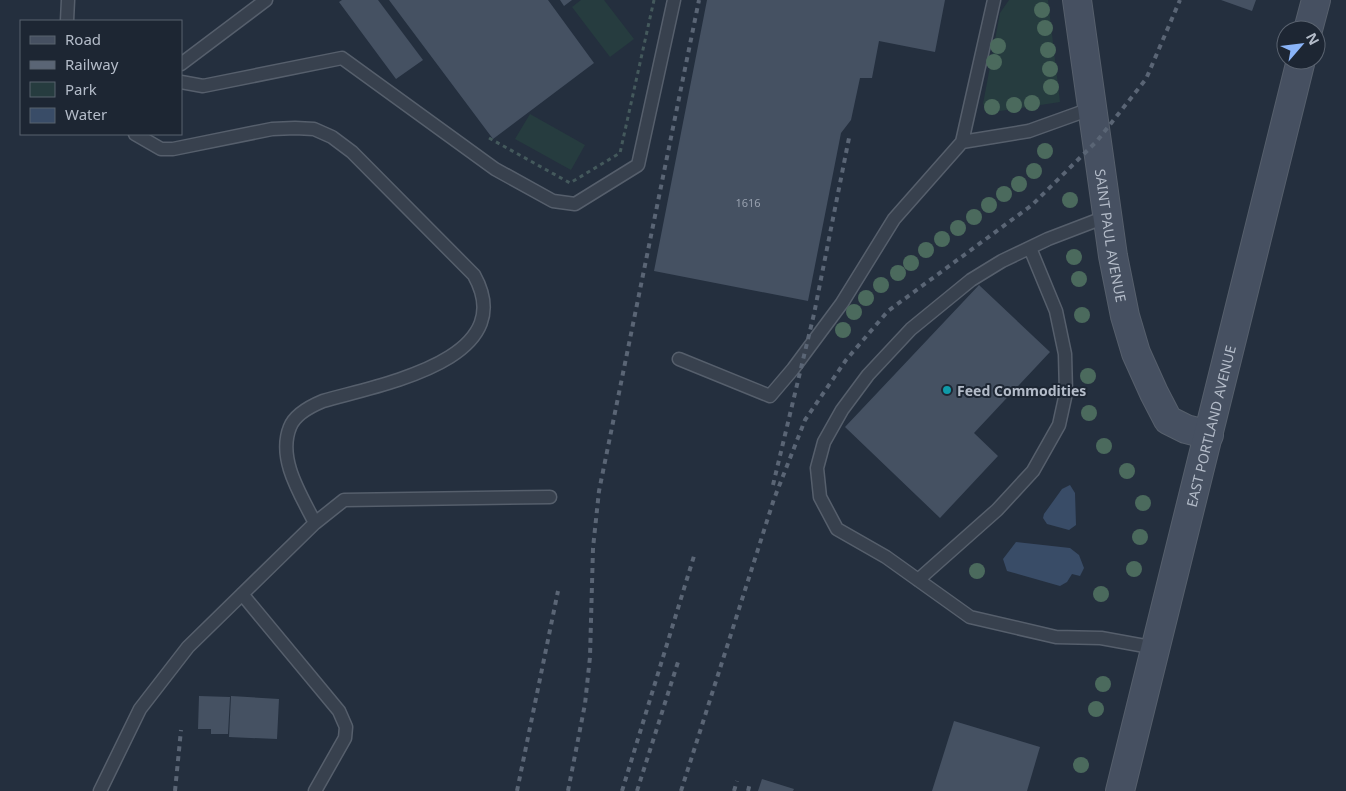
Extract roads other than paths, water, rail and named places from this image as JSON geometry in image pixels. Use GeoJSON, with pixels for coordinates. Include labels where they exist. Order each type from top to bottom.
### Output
{"type":"FeatureCollection","features":[{"type":"Feature","properties":{"kind":"street","name":"SAINT PAUL AVENUE"},"geometry":{"type":"LineString","coordinates":[[1077,0],[1113,256],[1125,316],[1136,354],[1168,420],[1186,429],[1209,435]]}},
{"type":"Feature","properties":{"kind":"street"},"geometry":{"type":"LineString","coordinates":[[1311,20],[1316,0]]}},
{"type":"Feature","properties":{"kind":"street","name":"EAST PORTLAND AVENUE"},"geometry":{"type":"LineString","coordinates":[[1120,791],[1299,70]]}},
{"type":"Feature","properties":{"kind":"lane"},"geometry":{"type":"LineString","coordinates":[[67,20],[68,0]]}},
{"type":"Feature","properties":{"kind":"lane"},"geometry":{"type":"LineString","coordinates":[[182,63],[266,0]]}},
{"type":"Feature","properties":{"kind":"lane"},"geometry":{"type":"LineString","coordinates":[[182,82],[203,86],[342,58],[495,170],[553,201],[574,204],[638,165],[674,0]]}},
{"type":"Feature","properties":{"kind":"lane"},"geometry":{"type":"LineString","coordinates":[[679,359],[770,396],[793,370],[842,303],[894,219],[962,142],[994,0]]}},
{"type":"Feature","properties":{"kind":"lane"},"geometry":{"type":"LineString","coordinates":[[962,142],[1029,131],[1093,108]]}},
{"type":"Feature","properties":{"kind":"lane"},"geometry":{"type":"LineString","coordinates":[[137,135],[161,149],[173,149],[272,130],[314,129],[332,137],[352,152],[474,276],[480,287],[483,312],[480,327],[473,338],[462,349],[448,358],[413,374],[317,404],[298,416],[290,426],[287,440],[292,477],[315,523]]}},
{"type":"Feature","properties":{"kind":"lane"},"geometry":{"type":"LineString","coordinates":[[1108,216],[1002,261],[972,280],[910,329],[868,375],[842,410],[824,442],[817,468],[820,497],[837,529],[886,557],[970,617],[1056,638],[1101,638],[1156,648]]}},
{"type":"Feature","properties":{"kind":"lane"},"geometry":{"type":"LineString","coordinates":[[918,580],[997,510],[1033,471],[1059,425],[1066,393],[1065,354],[1056,311],[1030,248]]}},
{"type":"Feature","properties":{"kind":"lane"},"geometry":{"type":"LineString","coordinates":[[100,791],[140,709],[188,647],[315,523],[344,500],[550,497]]}},
{"type":"Feature","properties":{"kind":"lane"},"geometry":{"type":"LineString","coordinates":[[242,594],[339,710],[343,718],[346,727],[345,738],[315,791]]}},
{"type":"Feature","properties":{"kind":"water"},"geometry":{"type":"Polygon","coordinates":[[[1070,485],[1075,493],[1076,525],[1069,530],[1047,524],[1043,518],[1044,514],[1062,489],[1070,485]]]}},
{"type":"Feature","properties":{"kind":"water"},"geometry":{"type":"Polygon","coordinates":[[[1016,542],[1070,548],[1079,555],[1084,568],[1080,576],[1072,574],[1067,582],[1060,586],[1007,571],[1003,559],[1016,542]]]}},
{"type":"Feature","properties":{"kind":"railway"},"geometry":{"type":"LineString","coordinates":[[568,791],[585,704],[590,657],[593,548],[599,491],[699,0]]}},
{"type":"Feature","properties":{"kind":"railway"},"geometry":{"type":"LineString","coordinates":[[681,791],[774,499],[805,420],[846,360],[888,311],[1032,205],[1097,141],[1146,79],[1180,0]]}},
{"type":"Feature","properties":{"kind":"railway"},"geometry":{"type":"LineString","coordinates":[[773,485],[814,314],[849,138]]}},
{"type":"Feature","properties":{"kind":"railway"},"geometry":{"type":"LineString","coordinates":[[622,791],[694,556]]}},
{"type":"Feature","properties":{"kind":"railway"},"geometry":{"type":"LineString","coordinates":[[517,791],[558,591]]}},
{"type":"Feature","properties":{"kind":"railway"},"geometry":{"type":"LineString","coordinates":[[637,791],[678,662]]}},
{"type":"Feature","properties":{"kind":"railway"},"geometry":{"type":"LineString","coordinates":[[175,791],[181,730]]}},
{"type":"Feature","properties":{"kind":"railway"},"geometry":{"type":"LineString","coordinates":[[734,791],[737,781]]}},
{"type":"Feature","properties":{"kind":"railway"},"geometry":{"type":"LineString","coordinates":[[748,791],[750,783]]}},
{"type":"Feature","properties":{"kind":"place","name":"Feed Commodities"},"geometry":{"type":"Point","coordinates":[947,390]}}]}
